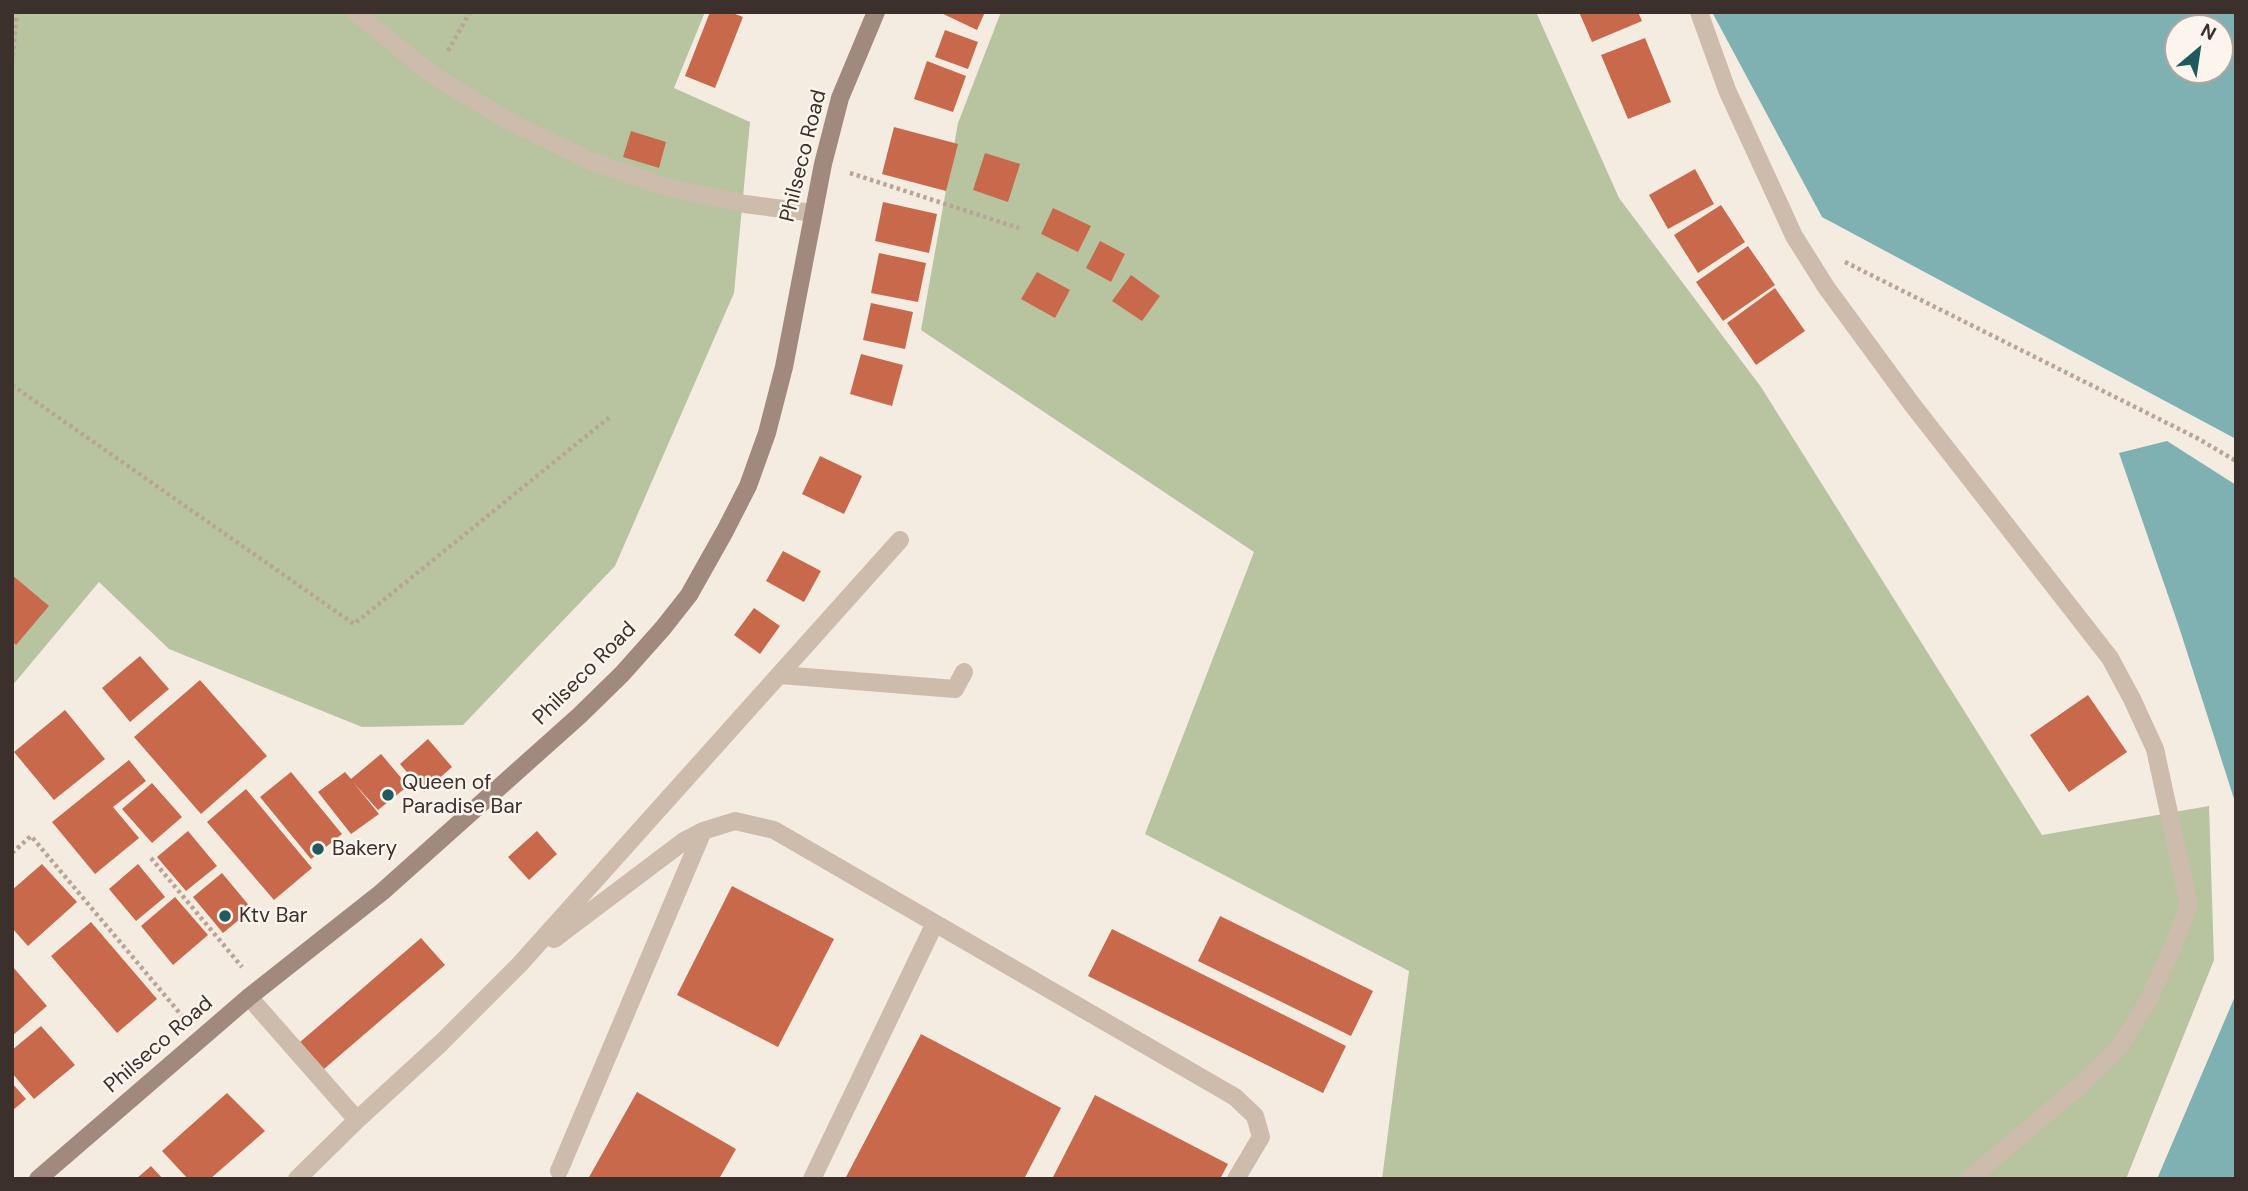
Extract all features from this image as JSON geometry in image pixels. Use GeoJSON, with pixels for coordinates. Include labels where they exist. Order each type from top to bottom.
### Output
{"type":"FeatureCollection","features":[{"type":"Feature","properties":{"kind":"street","name":"Philseco Road"},"geometry":{"type":"LineString","coordinates":[[38,1179],[255,993],[382,892],[579,716],[655,637],[689,595],[748,486],[767,433],[784,367],[822,163],[840,98],[876,12]]}},
{"type":"Feature","properties":{"kind":"lane"},"geometry":{"type":"LineString","coordinates":[[355,12],[434,76],[512,123],[590,161],[662,186],[746,204],[813,213]]}},
{"type":"Feature","properties":{"kind":"lane"},"geometry":{"type":"LineString","coordinates":[[1699,12],[1727,90],[1794,236],[1826,287],[1911,403],[2110,658],[2133,699],[2155,749],[2189,905],[2172,951],[2148,1001],[2118,1049],[2078,1087],[1969,1179]]}},
{"type":"Feature","properties":{"kind":"lane"},"geometry":{"type":"LineString","coordinates":[[297,1179],[520,964],[900,540]]}},
{"type":"Feature","properties":{"kind":"lane"},"geometry":{"type":"LineString","coordinates":[[780,675],[955,689],[964,672]]}},
{"type":"Feature","properties":{"kind":"lane"},"geometry":{"type":"LineString","coordinates":[[520,964],[684,841],[703,831],[735,821],[774,830],[1235,1097],[1255,1116],[1261,1137],[1236,1179]]}},
{"type":"Feature","properties":{"kind":"lane"},"geometry":{"type":"LineString","coordinates":[[559,1171],[703,831]]}},
{"type":"Feature","properties":{"kind":"lane"},"geometry":{"type":"LineString","coordinates":[[812,1179],[935,923]]}},
{"type":"Feature","properties":{"kind":"lane"},"geometry":{"type":"LineString","coordinates":[[255,993],[357,1120]]}},
{"type":"Feature","properties":{"kind":"path"},"geometry":{"type":"LineString","coordinates":[[12,63],[17,12]]}},
{"type":"Feature","properties":{"kind":"path"},"geometry":{"type":"LineString","coordinates":[[434,76],[470,12]]}},
{"type":"Feature","properties":{"kind":"path"},"geometry":{"type":"LineString","coordinates":[[822,163],[1019,228]]}},
{"type":"Feature","properties":{"kind":"path"},"geometry":{"type":"LineString","coordinates":[[1843,261],[2197,438],[2236,461]]}},
{"type":"Feature","properties":{"kind":"path"},"geometry":{"type":"LineString","coordinates":[[12,385],[354,624],[611,416]]}},
{"type":"Feature","properties":{"kind":"path"},"geometry":{"type":"LineString","coordinates":[[12,853],[32,836],[202,1039]]}},
{"type":"Feature","properties":{"kind":"path"},"geometry":{"type":"LineString","coordinates":[[151,858],[255,993]]}},
{"type":"Feature","properties":{"kind":"green space"},"geometry":{"type":"Polygon","coordinates":[[[12,12],[705,12],[674,88],[750,122],[734,293],[615,566],[463,725],[362,727],[169,649],[99,582],[12,686],[12,12]]]}},
{"type":"Feature","properties":{"kind":"green space"},"geometry":{"type":"Polygon","coordinates":[[[1001,12],[1536,12],[1619,198],[1761,387],[2042,835],[2209,806],[2214,960],[2126,1179],[1382,1179],[1409,971],[1145,834],[1254,552],[921,330],[958,123],[1001,12]]]}},
{"type":"Feature","properties":{"kind":"water"},"geometry":{"type":"Polygon","coordinates":[[[1712,12],[2236,12],[2236,439],[1822,217],[1712,12]]]}},
{"type":"Feature","properties":{"kind":"water"},"geometry":{"type":"Polygon","coordinates":[[[2167,441],[2236,485],[2236,805],[2119,453],[2167,441]]]}},
{"type":"Feature","properties":{"kind":"water"},"geometry":{"type":"Polygon","coordinates":[[[2236,994],[2236,1179],[2157,1179],[2236,994]]]}},
{"type":"Feature","properties":{"kind":"building"},"geometry":{"type":"Polygon","coordinates":[[[710,12],[730,12],[743,17],[715,88],[685,76],[710,12]]]}},
{"type":"Feature","properties":{"kind":"building"},"geometry":{"type":"Polygon","coordinates":[[[939,12],[985,12],[977,30],[939,12]]]}},
{"type":"Feature","properties":{"kind":"building"},"geometry":{"type":"Polygon","coordinates":[[[1579,12],[1638,12],[1642,21],[1592,42],[1579,12]]]}},
{"type":"Feature","properties":{"kind":"building"},"geometry":{"type":"Polygon","coordinates":[[[945,30],[978,42],[968,69],[935,57],[945,30]]]}},
{"type":"Feature","properties":{"kind":"building"},"geometry":{"type":"Polygon","coordinates":[[[1645,38],[1671,102],[1628,119],[1601,55],[1645,38]]]}},
{"type":"Feature","properties":{"kind":"building"},"geometry":{"type":"Polygon","coordinates":[[[927,61],[966,76],[953,112],[914,99],[927,61]]]}},
{"type":"Feature","properties":{"kind":"building"},"geometry":{"type":"Polygon","coordinates":[[[894,127],[958,144],[946,191],[882,174],[894,127]]]}},
{"type":"Feature","properties":{"kind":"building"},"geometry":{"type":"Polygon","coordinates":[[[631,131],[666,142],[659,168],[623,157],[631,131]]]}},
{"type":"Feature","properties":{"kind":"building"},"geometry":{"type":"Polygon","coordinates":[[[985,153],[1020,164],[1008,202],[973,190],[985,153]]]}},
{"type":"Feature","properties":{"kind":"building"},"geometry":{"type":"Polygon","coordinates":[[[1695,169],[1714,204],[1668,229],[1649,195],[1695,169]]]}},
{"type":"Feature","properties":{"kind":"building"},"geometry":{"type":"Polygon","coordinates":[[[883,202],[937,214],[929,253],[875,241],[883,202]]]}},
{"type":"Feature","properties":{"kind":"building"},"geometry":{"type":"Polygon","coordinates":[[[1721,205],[1745,242],[1698,273],[1674,235],[1721,205]]]}},
{"type":"Feature","properties":{"kind":"building"},"geometry":{"type":"Polygon","coordinates":[[[1053,208],[1091,226],[1078,252],[1041,234],[1053,208]]]}},
{"type":"Feature","properties":{"kind":"building"},"geometry":{"type":"Polygon","coordinates":[[[1100,241],[1125,254],[1111,282],[1086,268],[1100,241]]]}},
{"type":"Feature","properties":{"kind":"building"},"geometry":{"type":"Polygon","coordinates":[[[1748,246],[1775,285],[1723,321],[1696,282],[1748,246]]]}},
{"type":"Feature","properties":{"kind":"building"},"geometry":{"type":"Polygon","coordinates":[[[879,253],[926,263],[918,302],[871,293],[879,253]]]}},
{"type":"Feature","properties":{"kind":"building"},"geometry":{"type":"Polygon","coordinates":[[[1037,272],[1070,290],[1055,318],[1021,299],[1037,272]]]}},
{"type":"Feature","properties":{"kind":"building"},"geometry":{"type":"Polygon","coordinates":[[[1131,275],[1160,296],[1142,321],[1112,301],[1131,275]]]}},
{"type":"Feature","properties":{"kind":"building"},"geometry":{"type":"Polygon","coordinates":[[[1775,288],[1805,331],[1756,365],[1727,323],[1775,288]]]}},
{"type":"Feature","properties":{"kind":"building"},"geometry":{"type":"Polygon","coordinates":[[[871,303],[913,312],[905,349],[863,340],[871,303]]]}},
{"type":"Feature","properties":{"kind":"building"},"geometry":{"type":"Polygon","coordinates":[[[861,354],[903,365],[892,406],[850,394],[861,354]]]}},
{"type":"Feature","properties":{"kind":"building"},"geometry":{"type":"Polygon","coordinates":[[[820,456],[862,476],[844,514],[802,494],[820,456]]]}},
{"type":"Feature","properties":{"kind":"building"},"geometry":{"type":"Polygon","coordinates":[[[783,551],[821,571],[804,602],[766,581],[783,551]]]}},
{"type":"Feature","properties":{"kind":"building"},"geometry":{"type":"Polygon","coordinates":[[[12,575],[49,606],[16,645],[12,641],[12,575]]]}},
{"type":"Feature","properties":{"kind":"building"},"geometry":{"type":"Polygon","coordinates":[[[754,608],[780,626],[760,654],[734,635],[754,608]]]}},
{"type":"Feature","properties":{"kind":"building"},"geometry":{"type":"Polygon","coordinates":[[[140,656],[169,689],[130,722],[102,688],[140,656]]]}},
{"type":"Feature","properties":{"kind":"building"},"geometry":{"type":"Polygon","coordinates":[[[200,680],[267,756],[201,814],[134,737],[200,680]]]}},
{"type":"Feature","properties":{"kind":"building"},"geometry":{"type":"Polygon","coordinates":[[[2088,695],[2127,752],[2069,792],[2030,735],[2088,695]]]}},
{"type":"Feature","properties":{"kind":"building"},"geometry":{"type":"Polygon","coordinates":[[[65,710],[105,759],[54,800],[14,752],[65,710]]]}},
{"type":"Feature","properties":{"kind":"building"},"geometry":{"type":"Polygon","coordinates":[[[428,739],[452,767],[424,792],[400,764],[428,739]]]}},
{"type":"Feature","properties":{"kind":"building"},"geometry":{"type":"Polygon","coordinates":[[[381,754],[408,786],[378,810],[353,782],[379,814],[351,834],[318,792],[345,772],[351,779],[381,754]]]}},
{"type":"Feature","properties":{"kind":"building"},"geometry":{"type":"Polygon","coordinates":[[[129,760],[146,781],[113,807],[139,838],[95,874],[52,822],[129,760]]]}},
{"type":"Feature","properties":{"kind":"building"},"geometry":{"type":"Polygon","coordinates":[[[291,772],[342,834],[311,859],[260,797],[291,772]]]}},
{"type":"Feature","properties":{"kind":"building"},"geometry":{"type":"Polygon","coordinates":[[[152,783],[182,817],[152,843],[122,809],[152,783]]]}},
{"type":"Feature","properties":{"kind":"building"},"geometry":{"type":"Polygon","coordinates":[[[246,789],[312,868],[274,900],[207,822],[246,789]]]}},
{"type":"Feature","properties":{"kind":"building"},"geometry":{"type":"Polygon","coordinates":[[[188,831],[217,866],[186,891],[157,857],[188,831]]]}},
{"type":"Feature","properties":{"kind":"building"},"geometry":{"type":"Polygon","coordinates":[[[537,831],[557,854],[529,880],[508,857],[537,831]]]}},
{"type":"Feature","properties":{"kind":"building"},"geometry":{"type":"Polygon","coordinates":[[[42,864],[77,902],[28,946],[12,928],[12,890],[42,864]]]}},
{"type":"Feature","properties":{"kind":"building"},"geometry":{"type":"Polygon","coordinates":[[[138,864],[165,897],[136,921],[109,889],[138,864]]]}},
{"type":"Feature","properties":{"kind":"building"},"geometry":{"type":"Polygon","coordinates":[[[222,873],[252,909],[223,933],[193,897],[222,873]]]}},
{"type":"Feature","properties":{"kind":"building"},"geometry":{"type":"Polygon","coordinates":[[[732,886],[834,939],[778,1047],[677,995],[732,886]]]}},
{"type":"Feature","properties":{"kind":"building"},"geometry":{"type":"Polygon","coordinates":[[[175,897],[208,935],[173,965],[141,926],[175,897]]]}},
{"type":"Feature","properties":{"kind":"building"},"geometry":{"type":"Polygon","coordinates":[[[1220,916],[1373,991],[1351,1036],[1198,961],[1220,916]]]}},
{"type":"Feature","properties":{"kind":"building"},"geometry":{"type":"Polygon","coordinates":[[[91,922],[157,999],[117,1033],[51,956],[91,922]]]}},
{"type":"Feature","properties":{"kind":"building"},"geometry":{"type":"Polygon","coordinates":[[[1112,929],[1346,1046],[1323,1093],[1088,976],[1112,929]]]}},
{"type":"Feature","properties":{"kind":"building"},"geometry":{"type":"Polygon","coordinates":[[[421,938],[445,965],[324,1069],[300,1042],[421,938]]]}},
{"type":"Feature","properties":{"kind":"building"},"geometry":{"type":"Polygon","coordinates":[[[12,966],[47,1006],[12,1036],[12,966]]]}},
{"type":"Feature","properties":{"kind":"building"},"geometry":{"type":"Polygon","coordinates":[[[41,1026],[75,1065],[34,1099],[12,1073],[12,1050],[41,1026]]]}},
{"type":"Feature","properties":{"kind":"building"},"geometry":{"type":"Polygon","coordinates":[[[921,1034],[1061,1108],[1024,1179],[845,1179],[921,1034]]]}},
{"type":"Feature","properties":{"kind":"building"},"geometry":{"type":"Polygon","coordinates":[[[12,1083],[26,1099],[12,1111],[12,1083]]]}},
{"type":"Feature","properties":{"kind":"building"},"geometry":{"type":"Polygon","coordinates":[[[637,1092],[736,1149],[719,1179],[588,1179],[637,1092]]]}},
{"type":"Feature","properties":{"kind":"building"},"geometry":{"type":"Polygon","coordinates":[[[227,1093],[265,1131],[210,1179],[188,1179],[162,1151],[227,1093]]]}},
{"type":"Feature","properties":{"kind":"building"},"geometry":{"type":"Polygon","coordinates":[[[1095,1095],[1228,1164],[1220,1179],[1052,1179],[1095,1095]]]}},
{"type":"Feature","properties":{"kind":"building"},"geometry":{"type":"Polygon","coordinates":[[[151,1166],[163,1179],[136,1179],[151,1166]]]}},
{"type":"Feature","properties":{"kind":"place","name":"Queen of Paradise Bar"},"geometry":{"type":"Point","coordinates":[388,795]}},
{"type":"Feature","properties":{"kind":"place","name":"Bakery"},"geometry":{"type":"Point","coordinates":[318,849]}},
{"type":"Feature","properties":{"kind":"place","name":"Ktv Bar"},"geometry":{"type":"Point","coordinates":[225,916]}}]}
